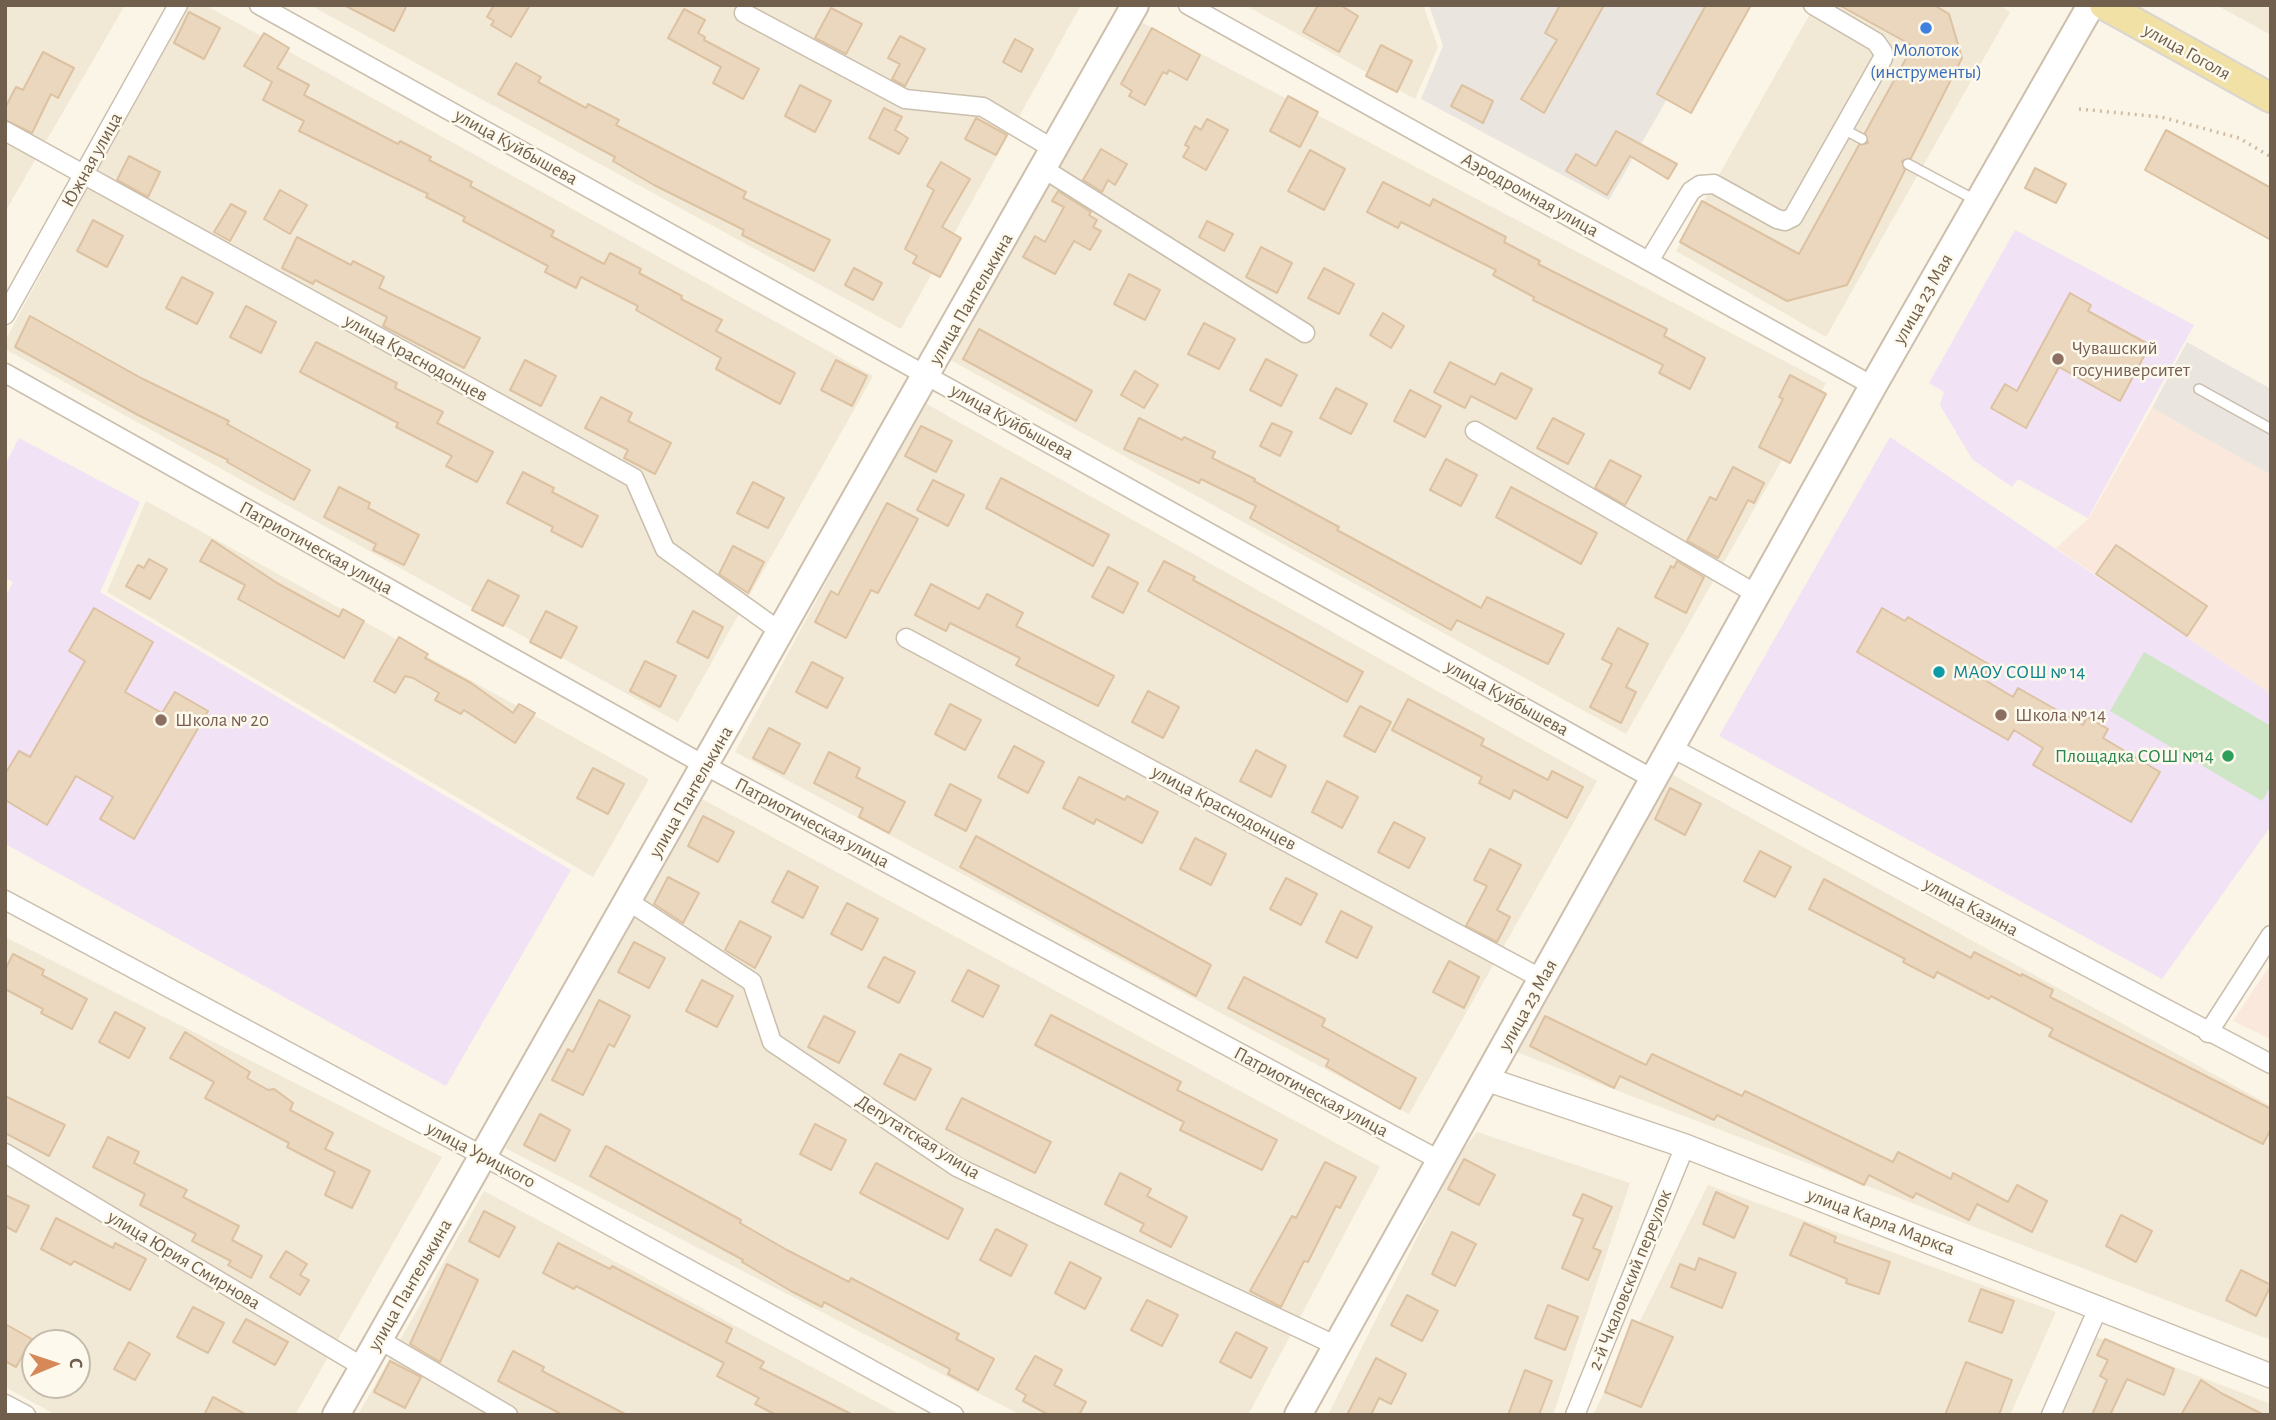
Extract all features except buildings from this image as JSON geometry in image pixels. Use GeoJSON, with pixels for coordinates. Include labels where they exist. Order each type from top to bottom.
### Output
{"type":"FeatureCollection","features":[{"type":"Feature","properties":{"kind":"main road","name":"улица Пантелькина"},"geometry":{"type":"LineString","coordinates":[[337,1415],[1135,5]]}},
{"type":"Feature","properties":{"kind":"main road","name":"улица 23 Мая"},"geometry":{"type":"LineString","coordinates":[[1298,1415],[1873,386],[2091,5]]}},
{"type":"Feature","properties":{"kind":"main road","name":"улица Гоголя"},"geometry":{"type":"LineString","coordinates":[[2104,5],[2271,98]]}},
{"type":"Feature","properties":{"kind":"street","name":"Южная улица"},"geometry":{"type":"LineString","coordinates":[[5,315],[178,5]]}},
{"type":"Feature","properties":{"kind":"street","name":"улица Куйбышева"},"geometry":{"type":"LineString","coordinates":[[259,5],[1653,779]]}},
{"type":"Feature","properties":{"kind":"street","name":"Аэродромная улица"},"geometry":{"type":"LineString","coordinates":[[1188,5],[1873,386]]}},
{"type":"Feature","properties":{"kind":"street"},"geometry":{"type":"LineString","coordinates":[[1649,261],[1691,191],[1700,185],[1714,184],[1777,219],[1785,221],[1793,217],[1845,130],[1880,65],[1883,52],[1876,42],[1813,5]]}},
{"type":"Feature","properties":{"kind":"street"},"geometry":{"type":"LineString","coordinates":[[744,13],[905,99],[983,107],[1050,159],[1304,333]]}},
{"type":"Feature","properties":{"kind":"street","name":"улица Краснодонцев"},"geometry":{"type":"LineString","coordinates":[[5,131],[634,478],[665,550],[781,632]]}},
{"type":"Feature","properties":{"kind":"street","name":"Патриотическая улица"},"geometry":{"type":"LineString","coordinates":[[5,373],[706,766],[1441,1161]]}},
{"type":"Feature","properties":{"kind":"street"},"geometry":{"type":"LineString","coordinates":[[1475,431],[1758,595]]}},
{"type":"Feature","properties":{"kind":"street","name":"улица Краснодонцев"},"geometry":{"type":"LineString","coordinates":[[906,638],[1542,979]]}},
{"type":"Feature","properties":{"kind":"street","name":"улица Казина"},"geometry":{"type":"LineString","coordinates":[[1672,748],[2271,1064]]}},
{"type":"Feature","properties":{"kind":"street","name":"улица Урицкого"},"geometry":{"type":"LineString","coordinates":[[5,900],[483,1156],[954,1415]]}},
{"type":"Feature","properties":{"kind":"street","name":"Депутатская улица"},"geometry":{"type":"LineString","coordinates":[[628,901],[752,982],[772,1042],[957,1167],[1337,1346]]}},
{"type":"Feature","properties":{"kind":"street"},"geometry":{"type":"LineString","coordinates":[[2208,1033],[2271,935]]}},
{"type":"Feature","properties":{"kind":"street","name":"улица Карла Маркса"},"geometry":{"type":"LineString","coordinates":[[1486,1079],[1685,1146],[2271,1376]]}},
{"type":"Feature","properties":{"kind":"street","name":"2-й Чкаловский переулок"},"geometry":{"type":"LineString","coordinates":[[1575,1415],[1685,1146]]}},
{"type":"Feature","properties":{"kind":"street","name":"улица Юрия Смирнова"},"geometry":{"type":"LineString","coordinates":[[5,1153],[363,1367]]}},
{"type":"Feature","properties":{"kind":"street"},"geometry":{"type":"LineString","coordinates":[[2051,1415],[2099,1307]]}},
{"type":"Feature","properties":{"kind":"street"},"geometry":{"type":"LineString","coordinates":[[380,1340],[508,1415]]}},
{"type":"Feature","properties":{"kind":"street"},"geometry":{"type":"LineString","coordinates":[[5,1404],[26,1415]]}},
{"type":"Feature","properties":{"kind":"lane"},"geometry":{"type":"LineString","coordinates":[[1845,130],[1862,139]]}},
{"type":"Feature","properties":{"kind":"lane"},"geometry":{"type":"LineString","coordinates":[[1908,164],[1979,202]]}},
{"type":"Feature","properties":{"kind":"lane"},"geometry":{"type":"LineString","coordinates":[[2199,389],[2271,429]]}},
{"type":"Feature","properties":{"kind":"path"},"geometry":{"type":"LineString","coordinates":[[2079,109],[2161,117],[2239,138],[2271,157]]}},
{"type":"Feature","properties":{"kind":"shaded area"},"geometry":{"type":"Polygon","coordinates":[[[5,5],[125,5],[5,212],[5,5]]]}},
{"type":"Feature","properties":{"kind":"shaded area"},"geometry":{"type":"Polygon","coordinates":[[[185,5],[205,5],[873,376],[678,722],[5,349],[5,341],[185,5]]]}},
{"type":"Feature","properties":{"kind":"shaded area"},"geometry":{"type":"Polygon","coordinates":[[[310,5],[1081,5],[901,329],[310,5]]]}},
{"type":"Feature","properties":{"kind":"shaded area"},"geometry":{"type":"Polygon","coordinates":[[[1245,5],[1423,5],[1438,47],[1415,99],[1245,5]]]}},
{"type":"Feature","properties":{"kind":"shaded area"},"geometry":{"type":"Polygon","coordinates":[[[1429,5],[1721,5],[1609,200],[1421,99],[1443,46],[1429,5]]]}},
{"type":"Feature","properties":{"kind":"shaded area"},"geometry":{"type":"Polygon","coordinates":[[[1815,5],[1998,5],[2010,12],[1826,337],[1676,251],[1815,5]]]}},
{"type":"Feature","properties":{"kind":"shaded area"},"geometry":{"type":"Polygon","coordinates":[[[2216,5],[2271,5],[2271,35],[2216,5]]]}},
{"type":"Feature","properties":{"kind":"shaded area"},"geometry":{"type":"Polygon","coordinates":[[[1137,20],[1826,383],[1626,734],[949,359],[1137,20]]]}},
{"type":"Feature","properties":{"kind":"shaded area","name":"Чувашский госуниверситет"},"geometry":{"type":"Polygon","coordinates":[[[2015,230],[2194,325],[2088,518],[2018,479],[2012,487],[1972,459],[1940,405],[1944,392],[1929,383],[2015,230]]]}},
{"type":"Feature","properties":{"kind":"shaded area"},"geometry":{"type":"Polygon","coordinates":[[[2187,342],[2271,389],[2271,475],[2152,408],[2187,342]]]}},
{"type":"Feature","properties":{"kind":"shaded area"},"geometry":{"type":"Polygon","coordinates":[[[923,402],[1597,781],[1409,1114],[735,752],[923,402]]]}},
{"type":"Feature","properties":{"kind":"shaded area"},"geometry":{"type":"Polygon","coordinates":[[[2152,408],[2271,475],[2271,694],[2056,548],[2089,518],[2152,408]]]}},
{"type":"Feature","properties":{"kind":"shaded area","name":"Школа № 14"},"geometry":{"type":"Polygon","coordinates":[[[1890,437],[2271,694],[2271,826],[2162,979],[1719,736],[1890,437]]]}},
{"type":"Feature","properties":{"kind":"shaded area","name":"Школа № 20"},"geometry":{"type":"Polygon","coordinates":[[[19,438],[140,502],[100,592],[571,870],[446,1086],[5,844],[5,597],[13,582],[5,578],[5,465],[19,438]]]}},
{"type":"Feature","properties":{"kind":"shaded area"},"geometry":{"type":"Polygon","coordinates":[[[146,501],[649,779],[593,877],[107,592],[146,501]]]}},
{"type":"Feature","properties":{"kind":"shaded area"},"geometry":{"type":"Polygon","coordinates":[[[1664,770],[2271,1106],[2271,1340],[1511,1050],[1664,770]]]}},
{"type":"Feature","properties":{"kind":"shaded area"},"geometry":{"type":"Polygon","coordinates":[[[702,799],[1380,1167],[1248,1415],[1021,1415],[505,1148],[702,799]]]}},
{"type":"Feature","properties":{"kind":"shaded area"},"geometry":{"type":"Polygon","coordinates":[[[5,937],[442,1157],[295,1415],[56,1415],[27,1399],[91,1399],[91,1329],[21,1329],[21,1396],[5,1387],[5,937]]]}},
{"type":"Feature","properties":{"kind":"shaded area"},"geometry":{"type":"Polygon","coordinates":[[[2271,964],[2271,1039],[2233,1021],[2271,964]]]}},
{"type":"Feature","properties":{"kind":"shaded area"},"geometry":{"type":"Polygon","coordinates":[[[1477,1132],[1630,1183],[1553,1415],[1328,1415],[1457,1158],[1477,1132]]]}},
{"type":"Feature","properties":{"kind":"shaded area"},"geometry":{"type":"Polygon","coordinates":[[[1708,1185],[2056,1312],[2010,1415],[1593,1415],[1708,1185]]]}},
{"type":"Feature","properties":{"kind":"shaded area"},"geometry":{"type":"Polygon","coordinates":[[[484,1191],[901,1415],[358,1415],[484,1191]]]}},
{"type":"Feature","properties":{"kind":"shaded area"},"geometry":{"type":"Polygon","coordinates":[[[2091,1335],[2271,1404],[2271,1415],[2057,1415],[2091,1335]]]}},
{"type":"Feature","properties":{"kind":"green space","name":"Площадка СОШ №14"},"geometry":{"type":"Polygon","coordinates":[[[2144,652],[2271,726],[2271,786],[2262,801],[2110,711],[2144,652]]]}},
{"type":"Feature","properties":{"kind":"place","name":"Молоток (инструменты)"},"geometry":{"type":"Point","coordinates":[1926,28]}},
{"type":"Feature","properties":{"kind":"place","name":"Чувашский госуниверситет"},"geometry":{"type":"Point","coordinates":[2058,359]}},
{"type":"Feature","properties":{"kind":"place","name":"МАОУ СОШ № 14"},"geometry":{"type":"Point","coordinates":[1939,672]}},
{"type":"Feature","properties":{"kind":"place","name":"Школа № 14"},"geometry":{"type":"Point","coordinates":[2001,715]}},
{"type":"Feature","properties":{"kind":"place","name":"Школа № 20"},"geometry":{"type":"Point","coordinates":[161,720]}},
{"type":"Feature","properties":{"kind":"place","name":"Площадка СОШ №14"},"geometry":{"type":"Point","coordinates":[2228,756]}}]}
